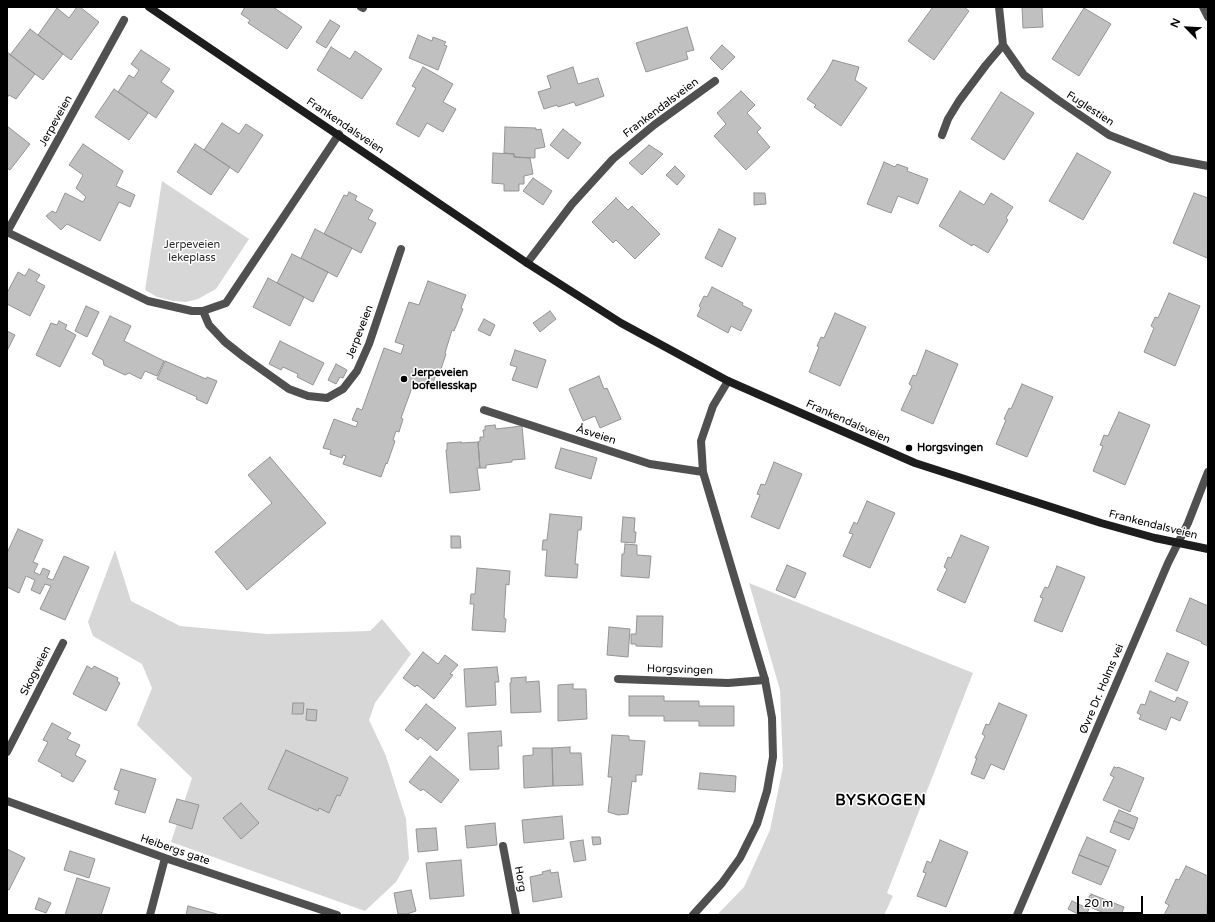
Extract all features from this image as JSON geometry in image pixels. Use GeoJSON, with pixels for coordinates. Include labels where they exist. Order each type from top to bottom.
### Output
{"type":"FeatureCollection","features":[{"type":"Feature","properties":{"kind":"main road","name":"Frankendalsveien"},"geometry":{"type":"LineString","coordinates":[[149,7],[339,134],[527,263],[621,323],[728,381],[915,463],[1101,523],[1178,543],[1208,549]]}},
{"type":"Feature","properties":{"kind":"street","name":"Fuglestien"},"geometry":{"type":"LineString","coordinates":[[999,7],[1003,45],[1024,75],[1109,135],[1171,159],[1208,166]]}},
{"type":"Feature","properties":{"kind":"street"},"geometry":{"type":"LineString","coordinates":[[1204,7],[1208,17]]}},
{"type":"Feature","properties":{"kind":"street","name":"Jerpeveien"},"geometry":{"type":"LineString","coordinates":[[124,20],[7,232],[148,301],[192,311],[203,311],[226,303],[339,134]]}},
{"type":"Feature","properties":{"kind":"street"},"geometry":{"type":"LineString","coordinates":[[942,135],[948,119],[959,101],[1003,45]]}},
{"type":"Feature","properties":{"kind":"street","name":"Frankendalsveien"},"geometry":{"type":"LineString","coordinates":[[527,263],[572,204],[613,159],[654,125],[715,81]]}},
{"type":"Feature","properties":{"kind":"street","name":"Jerpeveien"},"geometry":{"type":"LineString","coordinates":[[203,311],[209,325],[225,342],[289,389],[308,396],[327,398],[343,389],[357,371],[369,344],[401,249]]}},
{"type":"Feature","properties":{"kind":"street"},"geometry":{"type":"LineString","coordinates":[[693,915],[722,883],[740,858],[757,824],[767,791],[773,758],[772,718],[765,680],[703,472],[701,441],[713,406],[728,381]]}},
{"type":"Feature","properties":{"kind":"street","name":"Åsveien"},"geometry":{"type":"LineString","coordinates":[[484,410],[650,464],[703,472]]}},
{"type":"Feature","properties":{"kind":"street","name":"Øvre Dr. Holms vei"},"geometry":{"type":"LineString","coordinates":[[1018,915],[1165,570],[1188,523],[1208,472]]}},
{"type":"Feature","properties":{"kind":"street","name":"Skogveien"},"geometry":{"type":"LineString","coordinates":[[7,752],[63,643]]}},
{"type":"Feature","properties":{"kind":"street","name":"Horgsvingen"},"geometry":{"type":"LineString","coordinates":[[618,679],[728,683],[765,680]]}},
{"type":"Feature","properties":{"kind":"street","name":"Heibergs gate"},"geometry":{"type":"LineString","coordinates":[[7,801],[165,858],[337,915]]}},
{"type":"Feature","properties":{"kind":"street","name":"Horg"},"geometry":{"type":"LineString","coordinates":[[503,846],[516,915]]}},
{"type":"Feature","properties":{"kind":"street"},"geometry":{"type":"LineString","coordinates":[[150,915],[165,858]]}},
{"type":"Feature","properties":{"kind":"green space","name":"Jerpeveien lekeplass"},"geometry":{"type":"Polygon","coordinates":[[[162,181],[249,239],[216,289],[198,299],[186,302],[173,301],[157,297],[145,290],[162,181]]]}},
{"type":"Feature","properties":{"kind":"green space"},"geometry":{"type":"Polygon","coordinates":[[[115,550],[131,601],[180,626],[267,634],[370,631],[382,619],[411,654],[375,703],[369,720],[386,756],[406,819],[409,859],[396,882],[365,911],[171,842],[192,778],[137,725],[152,688],[142,664],[93,636],[88,622],[115,550]]]}},
{"type":"Feature","properties":{"kind":"green space"},"geometry":{"type":"Polygon","coordinates":[[[749,583],[973,673],[887,893],[893,896],[884,915],[717,915],[744,887],[770,830],[783,767],[780,690],[749,583]]]}},
{"type":"Feature","properties":{"kind":"building"},"geometry":{"type":"Polygon","coordinates":[[[77,7],[80,7],[99,22],[71,60],[38,35],[57,8],[69,18],[77,7]]]}},
{"type":"Feature","properties":{"kind":"building"},"geometry":{"type":"Polygon","coordinates":[[[245,7],[273,7],[302,27],[287,49],[248,23],[250,20],[241,14],[245,7]]]}},
{"type":"Feature","properties":{"kind":"building"},"geometry":{"type":"Polygon","coordinates":[[[933,7],[964,7],[969,11],[934,60],[908,41],[933,7]]]}},
{"type":"Feature","properties":{"kind":"building"},"geometry":{"type":"Polygon","coordinates":[[[1022,7],[1042,7],[1043,27],[1023,28],[1022,7]]]}},
{"type":"Feature","properties":{"kind":"building"},"geometry":{"type":"Polygon","coordinates":[[[1084,8],[1111,24],[1079,76],[1052,59],[1084,8]]]}},
{"type":"Feature","properties":{"kind":"building"},"geometry":{"type":"Polygon","coordinates":[[[330,20],[340,26],[326,48],[316,42],[330,20]]]}},
{"type":"Feature","properties":{"kind":"building"},"geometry":{"type":"Polygon","coordinates":[[[687,27],[694,50],[686,52],[688,59],[646,72],[636,43],[687,27]]]}},
{"type":"Feature","properties":{"kind":"building"},"geometry":{"type":"Polygon","coordinates":[[[30,29],[63,54],[43,80],[10,55],[30,29]]]}},
{"type":"Feature","properties":{"kind":"building"},"geometry":{"type":"Polygon","coordinates":[[[418,35],[432,41],[433,37],[446,42],[444,45],[447,46],[438,70],[409,58],[418,35]]]}},
{"type":"Feature","properties":{"kind":"building"},"geometry":{"type":"Polygon","coordinates":[[[722,45],[735,57],[722,70],[710,58],[722,45]]]}},
{"type":"Feature","properties":{"kind":"building"},"geometry":{"type":"Polygon","coordinates":[[[331,47],[350,59],[355,51],[382,69],[362,99],[317,70],[331,47]]]}},
{"type":"Feature","properties":{"kind":"building"},"geometry":{"type":"Polygon","coordinates":[[[141,50],[170,69],[161,82],[174,91],[156,118],[118,92],[129,75],[134,78],[139,70],[131,64],[141,50]]]}},
{"type":"Feature","properties":{"kind":"building"},"geometry":{"type":"Polygon","coordinates":[[[7,52],[35,74],[16,99],[9,95],[7,98],[7,52]]]}},
{"type":"Feature","properties":{"kind":"building"},"geometry":{"type":"Polygon","coordinates":[[[833,60],[859,67],[855,80],[867,88],[841,126],[814,107],[816,105],[807,99],[833,60]]]}},
{"type":"Feature","properties":{"kind":"building"},"geometry":{"type":"Polygon","coordinates":[[[423,67],[453,84],[443,102],[456,109],[443,132],[427,123],[419,137],[396,124],[416,88],[412,86],[423,67]]]}},
{"type":"Feature","properties":{"kind":"building"},"geometry":{"type":"Polygon","coordinates":[[[573,67],[578,84],[598,78],[604,96],[576,106],[574,102],[558,107],[557,105],[544,109],[538,92],[551,88],[547,76],[573,67]]]}},
{"type":"Feature","properties":{"kind":"building"},"geometry":{"type":"Polygon","coordinates":[[[114,89],[148,113],[129,140],[95,117],[114,89]]]}},
{"type":"Feature","properties":{"kind":"building"},"geometry":{"type":"Polygon","coordinates":[[[741,91],[755,105],[747,113],[761,128],[757,132],[770,147],[746,170],[714,136],[726,124],[717,113],[741,91]]]}},
{"type":"Feature","properties":{"kind":"building"},"geometry":{"type":"Polygon","coordinates":[[[1001,92],[1034,113],[1004,160],[971,139],[1001,92]]]}},
{"type":"Feature","properties":{"kind":"building"},"geometry":{"type":"Polygon","coordinates":[[[222,123],[239,134],[246,124],[263,135],[238,173],[204,150],[222,123]]]}},
{"type":"Feature","properties":{"kind":"building"},"geometry":{"type":"Polygon","coordinates":[[[7,126],[30,144],[10,170],[7,168],[7,126]]]}},
{"type":"Feature","properties":{"kind":"building"},"geometry":{"type":"Polygon","coordinates":[[[505,127],[536,128],[536,130],[541,129],[545,147],[535,149],[535,158],[514,157],[514,154],[504,153],[505,127]]]}},
{"type":"Feature","properties":{"kind":"building"},"geometry":{"type":"Polygon","coordinates":[[[563,129],[581,143],[568,159],[550,145],[563,129]]]}},
{"type":"Feature","properties":{"kind":"building"},"geometry":{"type":"Polygon","coordinates":[[[83,144],[123,171],[116,186],[135,195],[130,207],[119,202],[100,241],[67,224],[61,230],[46,216],[52,211],[56,213],[65,193],[83,202],[86,197],[76,188],[83,175],[69,165],[83,144]]]}},
{"type":"Feature","properties":{"kind":"building"},"geometry":{"type":"Polygon","coordinates":[[[195,144],[230,167],[211,195],[177,172],[195,144]]]}},
{"type":"Feature","properties":{"kind":"building"},"geometry":{"type":"Polygon","coordinates":[[[649,145],[663,154],[642,175],[629,163],[649,145]]]}},
{"type":"Feature","properties":{"kind":"building"},"geometry":{"type":"Polygon","coordinates":[[[493,153],[514,154],[514,157],[530,158],[533,174],[524,176],[524,184],[519,184],[519,191],[504,191],[504,184],[492,183],[493,153]]]}},
{"type":"Feature","properties":{"kind":"building"},"geometry":{"type":"Polygon","coordinates":[[[1077,153],[1111,172],[1083,220],[1049,201],[1077,153]]]}},
{"type":"Feature","properties":{"kind":"building"},"geometry":{"type":"Polygon","coordinates":[[[884,162],[895,167],[897,164],[908,168],[907,171],[928,179],[918,204],[898,196],[891,213],[867,204],[884,162]]]}},
{"type":"Feature","properties":{"kind":"building"},"geometry":{"type":"Polygon","coordinates":[[[675,166],[685,176],[677,185],[666,175],[675,166]]]}},
{"type":"Feature","properties":{"kind":"building"},"geometry":{"type":"Polygon","coordinates":[[[533,178],[552,191],[543,205],[523,191],[533,178]]]}},
{"type":"Feature","properties":{"kind":"building"},"geometry":{"type":"Polygon","coordinates":[[[960,191],[984,205],[991,193],[1013,207],[1006,218],[1008,220],[988,253],[973,244],[972,246],[939,226],[960,191]]]}},
{"type":"Feature","properties":{"kind":"building"},"geometry":{"type":"Polygon","coordinates":[[[349,192],[357,196],[355,200],[373,210],[368,219],[376,223],[361,253],[324,234],[344,195],[347,196],[349,192]]]}},
{"type":"Feature","properties":{"kind":"building"},"geometry":{"type":"Polygon","coordinates":[[[754,193],[765,193],[766,204],[754,205],[754,193]]]}},
{"type":"Feature","properties":{"kind":"building"},"geometry":{"type":"Polygon","coordinates":[[[1194,193],[1208,198],[1207,258],[1173,243],[1194,193]]]}},
{"type":"Feature","properties":{"kind":"building"},"geometry":{"type":"Polygon","coordinates":[[[616,198],[628,210],[632,206],[660,234],[635,259],[616,240],[613,243],[592,222],[616,198]]]}},
{"type":"Feature","properties":{"kind":"building"},"geometry":{"type":"Polygon","coordinates":[[[315,229],[352,248],[337,277],[301,258],[315,229]]]}},
{"type":"Feature","properties":{"kind":"building"},"geometry":{"type":"Polygon","coordinates":[[[719,229],[736,238],[722,267],[705,258],[719,229]]]}},
{"type":"Feature","properties":{"kind":"building"},"geometry":{"type":"Polygon","coordinates":[[[292,254],[328,272],[313,302],[277,283],[292,254]]]}},
{"type":"Feature","properties":{"kind":"building"},"geometry":{"type":"Polygon","coordinates":[[[29,269],[40,275],[36,281],[45,286],[30,316],[7,304],[7,293],[18,272],[25,276],[29,269]]]}},
{"type":"Feature","properties":{"kind":"building"},"geometry":{"type":"Polygon","coordinates":[[[268,278],[304,297],[290,326],[253,307],[268,278]]]}},
{"type":"Feature","properties":{"kind":"building","name":"Jerpeveien bofellesskap"},"geometry":{"type":"Polygon","coordinates":[[[428,281],[466,295],[461,308],[463,309],[454,331],[452,330],[439,375],[436,375],[431,388],[414,382],[401,418],[403,419],[399,432],[396,431],[393,440],[395,441],[381,477],[343,464],[346,456],[343,455],[342,458],[330,454],[331,450],[323,448],[334,419],[356,427],[358,422],[352,420],[357,408],[362,410],[384,348],[401,354],[404,345],[395,342],[409,302],[419,305],[428,281]]]}},
{"type":"Feature","properties":{"kind":"building"},"geometry":{"type":"Polygon","coordinates":[[[712,287],[743,303],[742,305],[752,310],[741,331],[731,326],[728,333],[697,316],[701,308],[699,306],[704,296],[707,297],[712,287]]]}},
{"type":"Feature","properties":{"kind":"building"},"geometry":{"type":"Polygon","coordinates":[[[1169,293],[1200,306],[1175,366],[1144,352],[1154,328],[1151,326],[1155,317],[1158,318],[1169,293]]]}},
{"type":"Feature","properties":{"kind":"building"},"geometry":{"type":"Polygon","coordinates":[[[86,306],[99,312],[87,337],[75,331],[86,306]]]}},
{"type":"Feature","properties":{"kind":"building"},"geometry":{"type":"Polygon","coordinates":[[[550,311],[556,319],[540,332],[533,323],[550,311]]]}},
{"type":"Feature","properties":{"kind":"building"},"geometry":{"type":"Polygon","coordinates":[[[835,313],[866,327],[840,386],[809,372],[819,347],[817,346],[821,337],[824,338],[835,313]]]}},
{"type":"Feature","properties":{"kind":"building"},"geometry":{"type":"Polygon","coordinates":[[[110,316],[131,326],[124,341],[164,361],[157,376],[145,371],[141,379],[129,373],[125,375],[104,365],[103,360],[92,354],[110,316]]]}},
{"type":"Feature","properties":{"kind":"building"},"geometry":{"type":"Polygon","coordinates":[[[484,319],[495,325],[490,336],[478,330],[484,319]]]}},
{"type":"Feature","properties":{"kind":"building"},"geometry":{"type":"Polygon","coordinates":[[[59,321],[67,325],[65,329],[76,335],[60,367],[36,355],[51,323],[57,325],[59,321]]]}},
{"type":"Feature","properties":{"kind":"building"},"geometry":{"type":"Polygon","coordinates":[[[7,331],[15,335],[7,351],[7,331]]]}},
{"type":"Feature","properties":{"kind":"building"},"geometry":{"type":"Polygon","coordinates":[[[280,341],[324,363],[313,385],[297,377],[298,374],[283,367],[281,370],[269,364],[280,341]]]}},
{"type":"Feature","properties":{"kind":"building"},"geometry":{"type":"Polygon","coordinates":[[[515,350],[546,360],[537,388],[512,380],[517,367],[510,365],[515,350]]]}},
{"type":"Feature","properties":{"kind":"building"},"geometry":{"type":"Polygon","coordinates":[[[926,350],[958,364],[933,424],[901,410],[912,386],[909,384],[913,375],[916,376],[926,350]]]}},
{"type":"Feature","properties":{"kind":"building"},"geometry":{"type":"Polygon","coordinates":[[[165,361],[206,379],[207,377],[217,381],[207,404],[196,399],[197,397],[157,379],[165,361]]]}},
{"type":"Feature","properties":{"kind":"building"},"geometry":{"type":"Polygon","coordinates":[[[336,364],[347,370],[343,378],[340,377],[336,384],[328,380],[336,364]]]}},
{"type":"Feature","properties":{"kind":"building"},"geometry":{"type":"Polygon","coordinates":[[[599,376],[604,389],[607,388],[621,419],[600,428],[595,416],[583,421],[569,389],[599,376]]]}},
{"type":"Feature","properties":{"kind":"building"},"geometry":{"type":"Polygon","coordinates":[[[1022,384],[1053,397],[1027,457],[996,444],[1006,420],[1004,419],[1009,408],[1011,409],[1022,384]]]}},
{"type":"Feature","properties":{"kind":"building"},"geometry":{"type":"Polygon","coordinates":[[[1119,412],[1150,425],[1125,485],[1093,471],[1103,446],[1100,445],[1104,435],[1108,436],[1119,412]]]}},
{"type":"Feature","properties":{"kind":"building"},"geometry":{"type":"Polygon","coordinates":[[[495,425],[496,429],[522,426],[525,459],[486,465],[486,468],[480,468],[478,442],[480,441],[480,437],[484,437],[483,430],[485,430],[485,426],[495,425]]]}},
{"type":"Feature","properties":{"kind":"building"},"geometry":{"type":"Polygon","coordinates":[[[478,442],[480,468],[477,468],[480,490],[450,493],[446,450],[447,443],[478,442]]]}},
{"type":"Feature","properties":{"kind":"building"},"geometry":{"type":"Polygon","coordinates":[[[561,448],[597,458],[591,479],[555,468],[561,448]]]}},
{"type":"Feature","properties":{"kind":"building"},"geometry":{"type":"Polygon","coordinates":[[[270,457],[326,523],[247,590],[215,552],[272,503],[248,475],[270,457]]]}},
{"type":"Feature","properties":{"kind":"building"},"geometry":{"type":"Polygon","coordinates":[[[774,462],[802,474],[779,529],[751,517],[760,495],[757,494],[761,484],[765,485],[774,462]]]}},
{"type":"Feature","properties":{"kind":"building"},"geometry":{"type":"Polygon","coordinates":[[[867,501],[895,513],[870,568],[843,556],[853,534],[849,533],[854,522],[857,524],[867,501]]]}},
{"type":"Feature","properties":{"kind":"building"},"geometry":{"type":"Polygon","coordinates":[[[550,514],[582,517],[581,530],[578,530],[575,564],[578,564],[577,578],[545,576],[547,550],[542,550],[543,540],[547,540],[550,514]]]}},
{"type":"Feature","properties":{"kind":"building"},"geometry":{"type":"Polygon","coordinates":[[[623,517],[635,518],[635,543],[621,542],[623,517]]]}},
{"type":"Feature","properties":{"kind":"building"},"geometry":{"type":"Polygon","coordinates":[[[18,529],[43,540],[33,562],[38,564],[34,572],[40,575],[43,568],[50,571],[47,578],[53,580],[64,556],[89,567],[65,620],[40,609],[51,586],[45,584],[40,594],[31,590],[35,580],[26,576],[19,593],[7,587],[7,553],[18,529]]]}},
{"type":"Feature","properties":{"kind":"building"},"geometry":{"type":"Polygon","coordinates":[[[961,535],[989,547],[965,603],[937,590],[947,569],[944,567],[948,557],[951,558],[961,535]]]}},
{"type":"Feature","properties":{"kind":"building"},"geometry":{"type":"Polygon","coordinates":[[[451,536],[460,536],[461,548],[451,548],[451,536]]]}},
{"type":"Feature","properties":{"kind":"building"},"geometry":{"type":"Polygon","coordinates":[[[625,544],[637,545],[637,555],[651,556],[649,578],[621,576],[622,554],[624,554],[625,544]]]}},
{"type":"Feature","properties":{"kind":"building"},"geometry":{"type":"Polygon","coordinates":[[[787,565],[806,573],[795,598],[776,590],[787,565]]]}},
{"type":"Feature","properties":{"kind":"building"},"geometry":{"type":"Polygon","coordinates":[[[1057,566],[1085,577],[1062,632],[1034,621],[1043,598],[1040,597],[1045,587],[1048,588],[1057,566]]]}},
{"type":"Feature","properties":{"kind":"building"},"geometry":{"type":"Polygon","coordinates":[[[477,568],[510,571],[509,585],[506,584],[504,618],[506,619],[505,632],[472,630],[474,604],[470,604],[471,594],[475,594],[477,568]]]}},
{"type":"Feature","properties":{"kind":"building"},"geometry":{"type":"Polygon","coordinates":[[[1190,598],[1208,606],[1208,646],[1176,631],[1190,598]]]}},
{"type":"Feature","properties":{"kind":"building"},"geometry":{"type":"Polygon","coordinates":[[[637,616],[663,616],[662,647],[636,646],[636,644],[631,644],[631,634],[636,634],[637,616]]]}},
{"type":"Feature","properties":{"kind":"building"},"geometry":{"type":"Polygon","coordinates":[[[609,627],[630,629],[628,657],[607,655],[609,627]]]}},
{"type":"Feature","properties":{"kind":"building"},"geometry":{"type":"Polygon","coordinates":[[[423,652],[438,664],[445,655],[458,665],[450,674],[453,675],[434,699],[417,685],[415,687],[403,678],[423,652]]]}},
{"type":"Feature","properties":{"kind":"building"},"geometry":{"type":"Polygon","coordinates":[[[1167,653],[1189,662],[1177,691],[1155,681],[1167,653]]]}},
{"type":"Feature","properties":{"kind":"building"},"geometry":{"type":"Polygon","coordinates":[[[87,666],[92,669],[94,666],[118,678],[117,681],[120,683],[106,711],[73,694],[87,666]]]}},
{"type":"Feature","properties":{"kind":"building"},"geometry":{"type":"Polygon","coordinates":[[[497,667],[499,682],[495,682],[496,705],[466,707],[464,669],[497,667]]]}},
{"type":"Feature","properties":{"kind":"building"},"geometry":{"type":"Polygon","coordinates":[[[526,677],[526,682],[539,681],[541,712],[511,713],[511,678],[526,677]]]}},
{"type":"Feature","properties":{"kind":"building"},"geometry":{"type":"Polygon","coordinates":[[[573,684],[573,689],[586,689],[587,719],[558,721],[558,685],[573,684]]]}},
{"type":"Feature","properties":{"kind":"building"},"geometry":{"type":"Polygon","coordinates":[[[1150,691],[1175,702],[1177,697],[1188,702],[1180,721],[1171,717],[1166,730],[1139,719],[1141,715],[1137,713],[1141,704],[1145,705],[1150,691]]]}},
{"type":"Feature","properties":{"kind":"building"},"geometry":{"type":"Polygon","coordinates":[[[629,696],[664,696],[664,701],[699,701],[699,706],[734,706],[734,726],[699,726],[699,721],[664,721],[664,716],[629,716],[629,696]]]}},
{"type":"Feature","properties":{"kind":"building"},"geometry":{"type":"Polygon","coordinates":[[[293,703],[304,703],[303,714],[292,714],[293,703]]]}},
{"type":"Feature","properties":{"kind":"building"},"geometry":{"type":"Polygon","coordinates":[[[999,703],[1027,715],[1004,770],[991,764],[984,779],[971,774],[977,758],[975,758],[985,736],[982,734],[986,724],[989,725],[999,703]]]}},
{"type":"Feature","properties":{"kind":"building"},"geometry":{"type":"Polygon","coordinates":[[[426,704],[456,728],[437,751],[420,737],[418,740],[405,730],[426,704]]]}},
{"type":"Feature","properties":{"kind":"building"},"geometry":{"type":"Polygon","coordinates":[[[307,709],[317,710],[316,721],[306,720],[307,709]]]}},
{"type":"Feature","properties":{"kind":"building"},"geometry":{"type":"Polygon","coordinates":[[[52,723],[71,733],[67,739],[80,745],[75,755],[86,761],[73,782],[61,776],[62,774],[38,761],[48,742],[43,740],[52,723]]]}},
{"type":"Feature","properties":{"kind":"building"},"geometry":{"type":"Polygon","coordinates":[[[501,731],[502,746],[498,746],[499,769],[470,770],[468,733],[501,731]]]}},
{"type":"Feature","properties":{"kind":"building"},"geometry":{"type":"Polygon","coordinates":[[[612,735],[629,736],[629,740],[645,741],[642,775],[636,775],[636,782],[632,781],[628,814],[618,815],[608,812],[612,777],[608,777],[612,735]]]}},
{"type":"Feature","properties":{"kind":"building"},"geometry":{"type":"Polygon","coordinates":[[[570,747],[570,753],[581,753],[583,785],[553,786],[552,748],[570,747]]]}},
{"type":"Feature","properties":{"kind":"building"},"geometry":{"type":"Polygon","coordinates":[[[533,748],[552,748],[553,786],[524,788],[523,756],[533,755],[533,748]]]}},
{"type":"Feature","properties":{"kind":"building"},"geometry":{"type":"Polygon","coordinates":[[[286,750],[348,778],[340,796],[337,795],[329,813],[319,808],[318,811],[268,789],[286,750]]]}},
{"type":"Feature","properties":{"kind":"building"},"geometry":{"type":"Polygon","coordinates":[[[430,756],[459,780],[441,803],[423,789],[421,791],[409,782],[430,756]]]}},
{"type":"Feature","properties":{"kind":"building"},"geometry":{"type":"Polygon","coordinates":[[[1114,767],[1118,767],[1144,778],[1130,812],[1103,800],[1114,777],[1110,775],[1114,767]]]}},
{"type":"Feature","properties":{"kind":"building"},"geometry":{"type":"Polygon","coordinates":[[[121,769],[156,779],[145,813],[115,804],[119,791],[114,789],[121,769]]]}},
{"type":"Feature","properties":{"kind":"building"},"geometry":{"type":"Polygon","coordinates":[[[700,773],[736,776],[735,792],[698,789],[700,773]]]}},
{"type":"Feature","properties":{"kind":"building"},"geometry":{"type":"Polygon","coordinates":[[[177,799],[199,805],[192,829],[169,822],[177,799]]]}},
{"type":"Feature","properties":{"kind":"building"},"geometry":{"type":"Polygon","coordinates":[[[241,803],[259,823],[241,839],[223,818],[241,803]]]}},
{"type":"Feature","properties":{"kind":"building"},"geometry":{"type":"Polygon","coordinates":[[[1119,810],[1138,818],[1134,829],[1114,821],[1119,810]]]}},
{"type":"Feature","properties":{"kind":"building"},"geometry":{"type":"Polygon","coordinates":[[[562,816],[564,839],[524,843],[522,820],[562,816]]]}},
{"type":"Feature","properties":{"kind":"building"},"geometry":{"type":"Polygon","coordinates":[[[1114,821],[1134,829],[1129,840],[1110,832],[1114,821]]]}},
{"type":"Feature","properties":{"kind":"building"},"geometry":{"type":"Polygon","coordinates":[[[495,823],[497,845],[467,848],[465,826],[495,823]]]}},
{"type":"Feature","properties":{"kind":"building"},"geometry":{"type":"Polygon","coordinates":[[[436,828],[438,850],[418,852],[416,829],[436,828]]]}},
{"type":"Feature","properties":{"kind":"building"},"geometry":{"type":"Polygon","coordinates":[[[592,837],[600,837],[601,844],[593,845],[592,837]]]}},
{"type":"Feature","properties":{"kind":"building"},"geometry":{"type":"Polygon","coordinates":[[[1087,837],[1116,850],[1109,867],[1079,855],[1087,837]]]}},
{"type":"Feature","properties":{"kind":"building"},"geometry":{"type":"Polygon","coordinates":[[[583,840],[586,860],[574,862],[570,842],[583,840]]]}},
{"type":"Feature","properties":{"kind":"building"},"geometry":{"type":"Polygon","coordinates":[[[940,840],[968,852],[946,907],[917,896],[926,873],[923,872],[927,861],[931,863],[940,840]]]}},
{"type":"Feature","properties":{"kind":"building"},"geometry":{"type":"Polygon","coordinates":[[[7,849],[25,858],[9,890],[7,889],[7,849]]]}},
{"type":"Feature","properties":{"kind":"building"},"geometry":{"type":"Polygon","coordinates":[[[70,851],[95,859],[89,878],[64,870],[70,851]]]}},
{"type":"Feature","properties":{"kind":"building"},"geometry":{"type":"Polygon","coordinates":[[[1079,855],[1109,867],[1101,885],[1072,873],[1079,855]]]}},
{"type":"Feature","properties":{"kind":"building"},"geometry":{"type":"Polygon","coordinates":[[[461,860],[464,896],[430,899],[426,863],[461,860]]]}},
{"type":"Feature","properties":{"kind":"building"},"geometry":{"type":"Polygon","coordinates":[[[1186,866],[1208,876],[1207,915],[1164,915],[1169,905],[1165,903],[1176,879],[1179,880],[1186,866]]]}},
{"type":"Feature","properties":{"kind":"building"},"geometry":{"type":"Polygon","coordinates":[[[550,870],[551,873],[558,872],[562,897],[533,902],[530,877],[543,874],[542,872],[550,870]]]}},
{"type":"Feature","properties":{"kind":"building"},"geometry":{"type":"Polygon","coordinates":[[[77,878],[110,888],[101,915],[65,915],[77,878]]]}},
{"type":"Feature","properties":{"kind":"building"},"geometry":{"type":"Polygon","coordinates":[[[411,890],[416,911],[407,914],[398,914],[394,893],[411,890]]]}},
{"type":"Feature","properties":{"kind":"building"},"geometry":{"type":"Polygon","coordinates":[[[1091,894],[1124,907],[1121,915],[1109,915],[1085,905],[1091,894]]]}},
{"type":"Feature","properties":{"kind":"building"},"geometry":{"type":"Polygon","coordinates":[[[39,898],[51,903],[46,913],[35,909],[39,898]]]}},
{"type":"Feature","properties":{"kind":"building"},"geometry":{"type":"Polygon","coordinates":[[[1072,901],[1089,909],[1086,915],[1080,915],[1068,909],[1072,901]]]}},
{"type":"Feature","properties":{"kind":"building"},"geometry":{"type":"Polygon","coordinates":[[[188,906],[217,914],[186,915],[188,906]]]}},
{"type":"Feature","properties":{"kind":"place","name":"Jerpeveien bofellesskap"},"geometry":{"type":"Point","coordinates":[404,379]}},
{"type":"Feature","properties":{"kind":"place","name":"Horgsvingen"},"geometry":{"type":"Point","coordinates":[909,448]}},
{"type":"Feature","properties":{"kind":"district","name":"BYSKOGEN"},"geometry":{"type":"Point","coordinates":[881,801]}}]}
